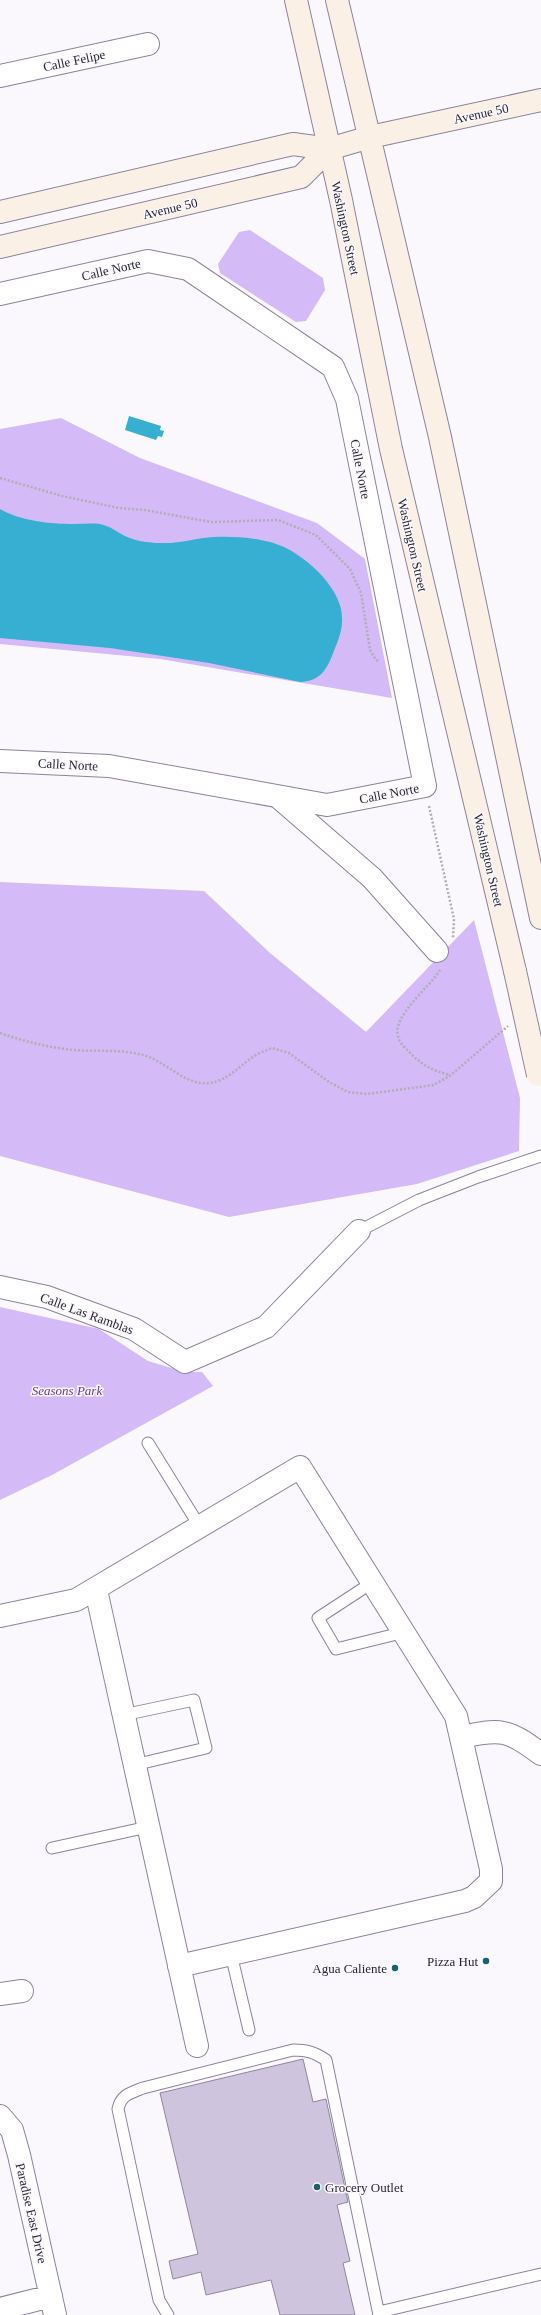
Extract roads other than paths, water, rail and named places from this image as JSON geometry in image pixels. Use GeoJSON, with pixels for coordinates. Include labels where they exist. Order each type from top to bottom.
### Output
{"type":"FeatureCollection","features":[{"type":"Feature","properties":{"kind":"main road","name":"Washington Street"},"geometry":{"type":"LineString","coordinates":[[296,0],[341,200],[391,449],[540,1081]]}},
{"type":"Feature","properties":{"kind":"main road"},"geometry":{"type":"LineString","coordinates":[[337,0],[440,437],[541,918]]}},
{"type":"Feature","properties":{"kind":"main road","name":"Avenue 50"},"geometry":{"type":"LineString","coordinates":[[0,212],[293,144],[329,149],[370,137],[541,100]]}},
{"type":"Feature","properties":{"kind":"main road","name":"Avenue 50"},"geometry":{"type":"LineString","coordinates":[[0,247],[301,177],[329,149]]}},
{"type":"Feature","properties":{"kind":"street","name":"Calle Felipe"},"geometry":{"type":"LineString","coordinates":[[0,76],[148,44]]}},
{"type":"Feature","properties":{"kind":"street","name":"Calle Norte"},"geometry":{"type":"LineString","coordinates":[[0,294],[148,261],[188,269],[332,367],[347,399],[425,786],[327,805],[109,766],[0,761]]}},
{"type":"Feature","properties":{"kind":"street"},"geometry":{"type":"LineString","coordinates":[[277,796],[372,878],[438,951]]}},
{"type":"Feature","properties":{"kind":"street","name":"Calle Las Ramblas"},"geometry":{"type":"LineString","coordinates":[[0,1287],[47,1297],[134,1329],[185,1362],[266,1327],[359,1231]]}},
{"type":"Feature","properties":{"kind":"street"},"geometry":{"type":"LineString","coordinates":[[0,1616],[76,1600],[96,1590],[300,1467],[448,1700],[456,1716],[462,1737],[491,1869],[491,1881],[485,1888],[464,1902],[179,1966]]}},
{"type":"Feature","properties":{"kind":"street"},"geometry":{"type":"LineString","coordinates":[[96,1590],[197,2046]]}},
{"type":"Feature","properties":{"kind":"street"},"geometry":{"type":"LineString","coordinates":[[462,1737],[488,1731],[504,1732],[521,1740],[541,1754]]}},
{"type":"Feature","properties":{"kind":"street"},"geometry":{"type":"LineString","coordinates":[[0,1994],[22,1991]]}},
{"type":"Feature","properties":{"kind":"street","name":"Paradise East Drive"},"geometry":{"type":"LineString","coordinates":[[0,2116],[12,2130],[19,2154],[53,2305]]}},
{"type":"Feature","properties":{"kind":"street"},"geometry":{"type":"LineString","coordinates":[[0,2308],[53,2305]]}},
{"type":"Feature","properties":{"kind":"lane"},"geometry":{"type":"LineString","coordinates":[[359,1231],[419,1200],[478,1177],[541,1156]]}},
{"type":"Feature","properties":{"kind":"lane"},"geometry":{"type":"LineString","coordinates":[[148,1443],[200,1527]]}},
{"type":"Feature","properties":{"kind":"lane"},"geometry":{"type":"LineString","coordinates":[[373,1582],[318,1618],[336,1649],[405,1632]]}},
{"type":"Feature","properties":{"kind":"lane"},"geometry":{"type":"LineString","coordinates":[[123,1714],[194,1700],[206,1748],[134,1765]]}},
{"type":"Feature","properties":{"kind":"lane"},"geometry":{"type":"LineString","coordinates":[[52,1848],[148,1827]]}},
{"type":"Feature","properties":{"kind":"lane"},"geometry":{"type":"LineString","coordinates":[[231,1954],[249,2030]]}},
{"type":"Feature","properties":{"kind":"lane"},"geometry":{"type":"LineString","coordinates":[[168,2315],[159,2300],[118,2109],[120,2100],[126,2094],[143,2088],[293,2050],[306,2050],[314,2052],[326,2060],[380,2314],[541,2274]]}},
{"type":"Feature","properties":{"kind":"water"},"geometry":{"type":"Polygon","coordinates":[[[129,416],[161,426],[160,430],[164,431],[162,437],[158,436],[156,440],[125,430],[129,416]]]}},
{"type":"Feature","properties":{"kind":"water"},"geometry":{"type":"Polygon","coordinates":[[[0,509],[26,519],[36,521],[64,524],[100,524],[129,538],[147,542],[167,543],[214,537],[232,537],[252,538],[280,545],[297,555],[316,570],[325,579],[338,599],[341,610],[342,625],[327,667],[316,678],[300,682],[209,663],[110,648],[0,638],[0,509]]]}},
{"type":"Feature","properties":{"kind":"place","name":"Pizza Hut"},"geometry":{"type":"Point","coordinates":[486,1961]}},
{"type":"Feature","properties":{"kind":"place","name":"Agua Caliente"},"geometry":{"type":"Point","coordinates":[395,1968]}},
{"type":"Feature","properties":{"kind":"place","name":"Grocery Outlet"},"geometry":{"type":"Point","coordinates":[317,2187]}},
{"type":"Feature","properties":{"kind":"park label","name":"Seasons Park"},"geometry":{"type":"Point","coordinates":[67,1390]}}]}
